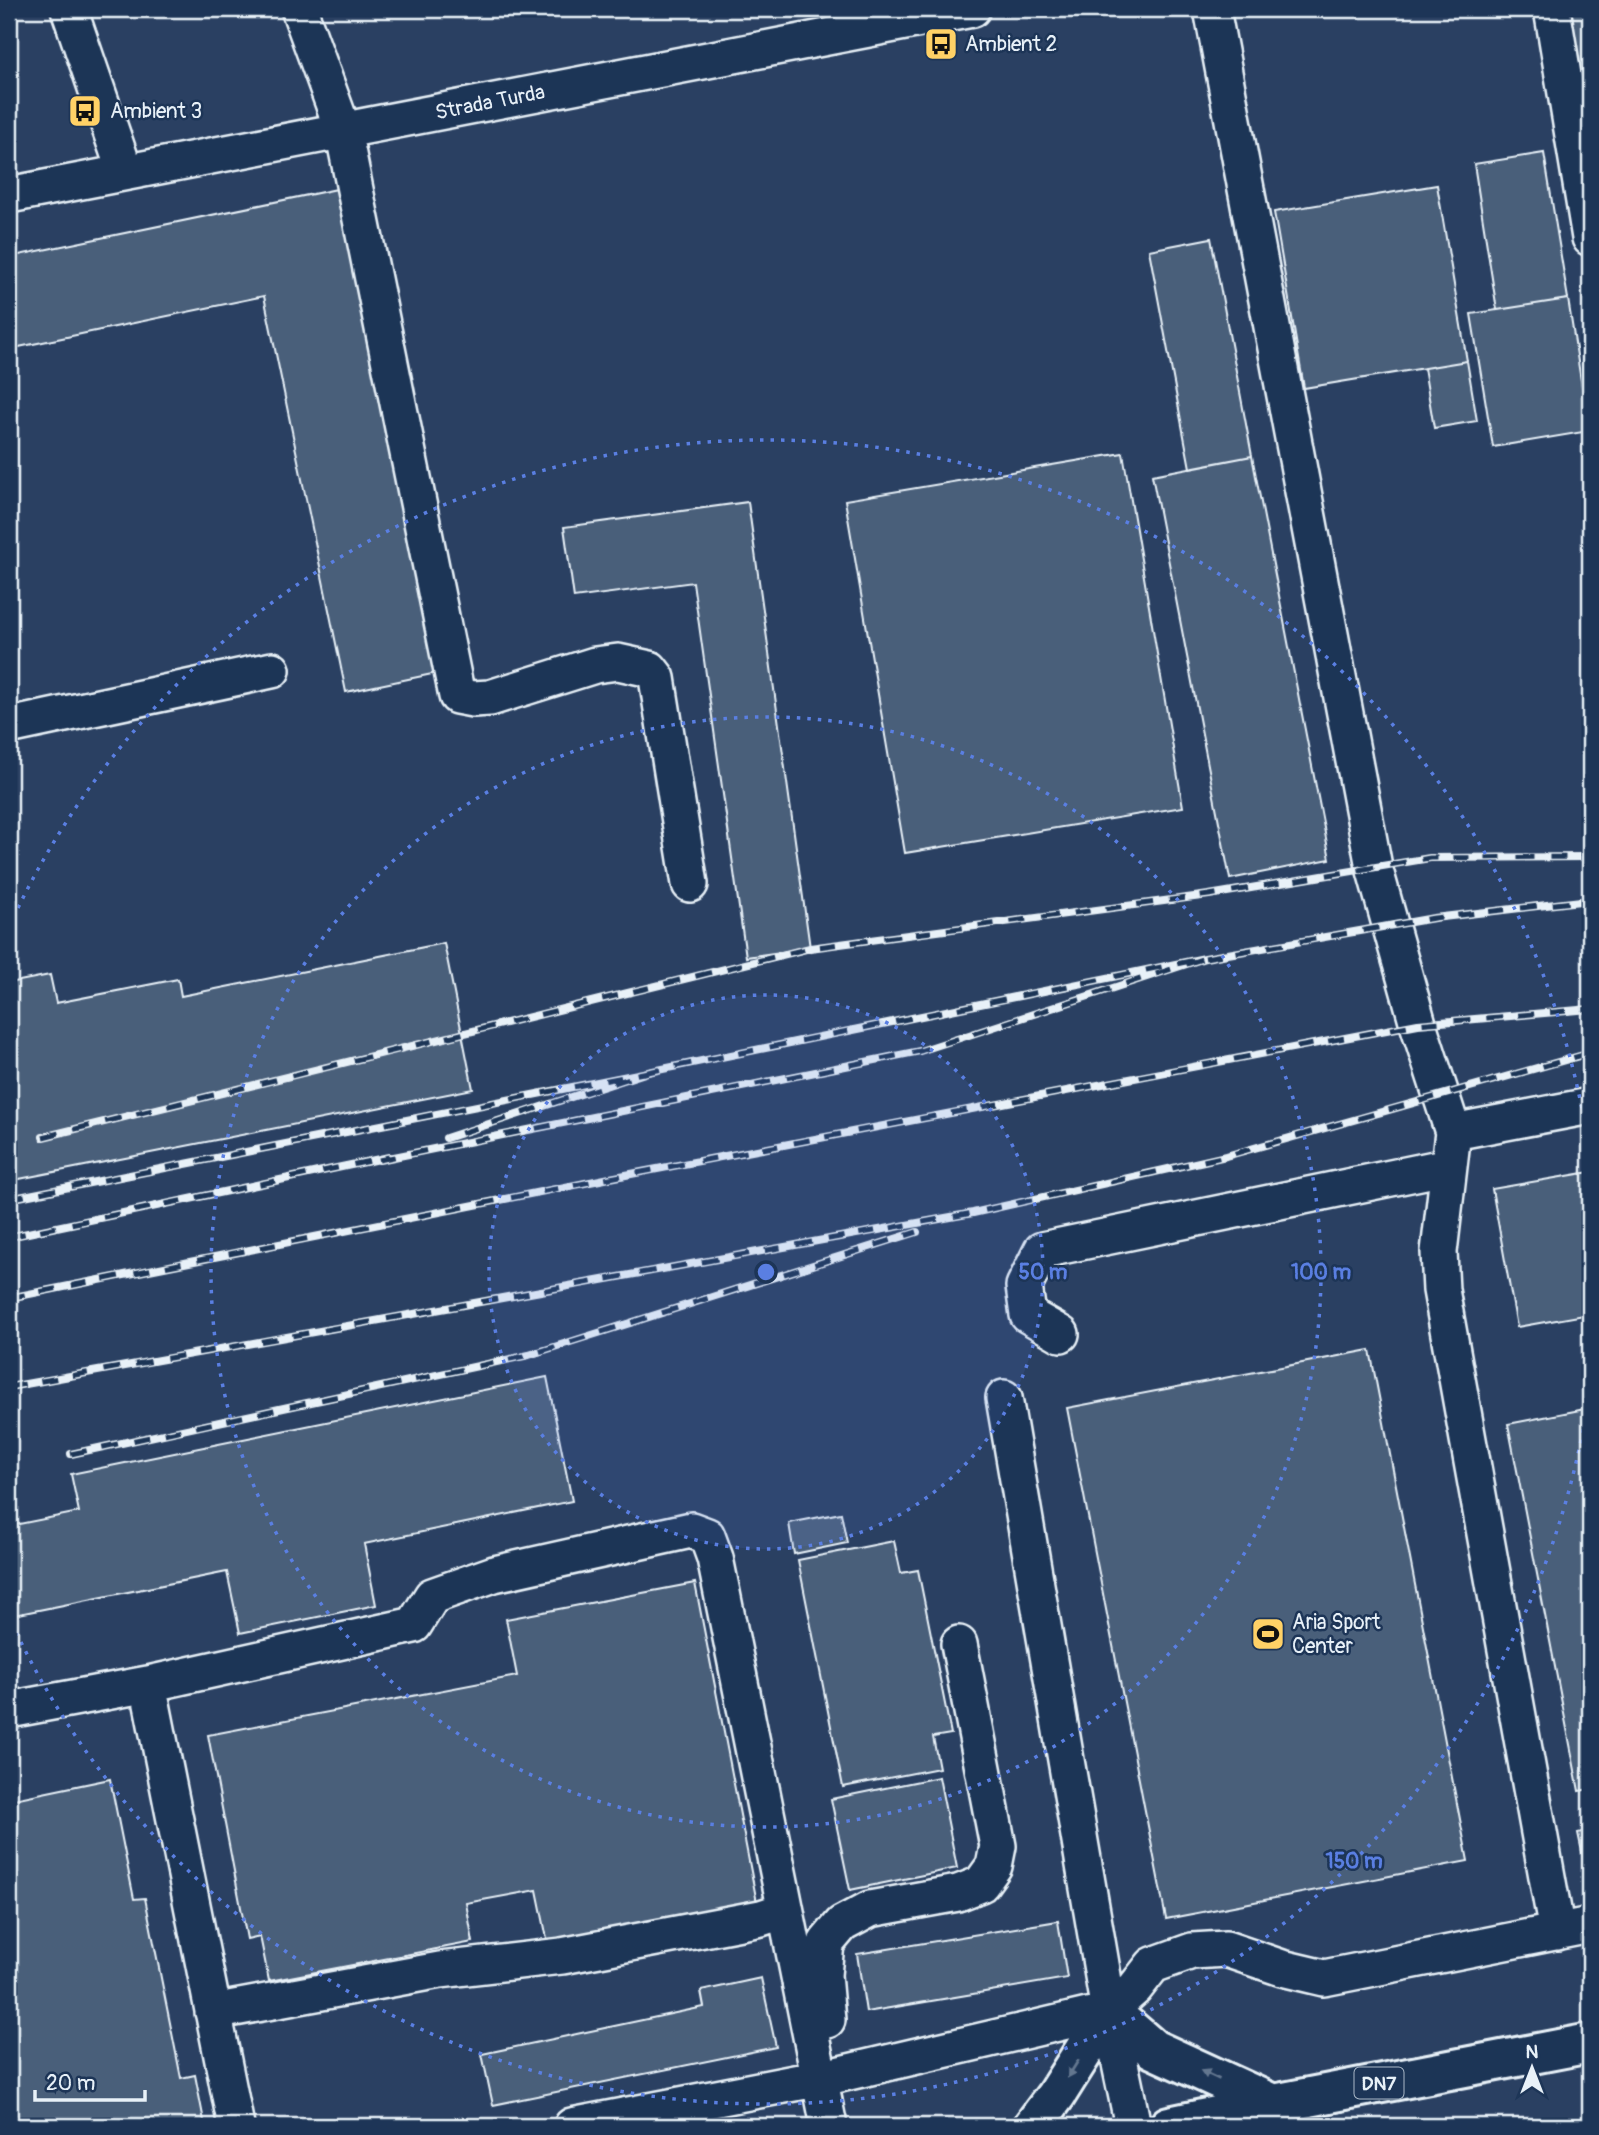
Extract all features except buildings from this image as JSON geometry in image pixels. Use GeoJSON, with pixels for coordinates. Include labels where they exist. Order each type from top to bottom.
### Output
{"type":"FeatureCollection","features":[{"type":"Feature","properties":{"kind":"main road"},"geometry":{"type":"LineString","coordinates":[[1034,2126],[1109,2011],[1153,2049],[1273,2104]]}},
{"type":"Feature","properties":{"kind":"main road","name":"DN7"},"geometry":{"type":"LineString","coordinates":[[1169,2126],[1590,2043]]}},
{"type":"Feature","properties":{"kind":"street"},"geometry":{"type":"LineString","coordinates":[[69,9],[125,172]]}},
{"type":"Feature","properties":{"kind":"street"},"geometry":{"type":"LineString","coordinates":[[299,9],[343,131],[457,696],[490,698],[618,662],[650,669],[657,678],[690,884]]}},
{"type":"Feature","properties":{"kind":"street","name":"Strada Turda"},"geometry":{"type":"LineString","coordinates":[[9,194],[972,9]]}},
{"type":"Feature","properties":{"kind":"street"},"geometry":{"type":"LineString","coordinates":[[572,2126],[828,2077],[1109,2011],[1135,1988],[1153,1965],[1192,1951],[1226,1949],[1282,1968],[1324,1978],[1574,1928],[1441,1290],[1439,1252],[1453,1132],[1418,1024],[1374,867],[1212,9]]}},
{"type":"Feature","properties":{"kind":"street"},"geometry":{"type":"LineString","coordinates":[[1552,9],[1590,238]]}},
{"type":"Feature","properties":{"kind":"street"},"geometry":{"type":"LineString","coordinates":[[9,726],[272,670]]}},
{"type":"Feature","properties":{"kind":"street"},"geometry":{"type":"LineString","coordinates":[[1453,1132],[1590,1106]]}},
{"type":"Feature","properties":{"kind":"street"},"geometry":{"type":"LineString","coordinates":[[1061,1334],[1028,1315],[1024,1286],[1042,1250],[1449,1166]]}},
{"type":"Feature","properties":{"kind":"street"},"geometry":{"type":"LineString","coordinates":[[1004,1398],[1109,2011],[1133,2126]]}},
{"type":"Feature","properties":{"kind":"street"},"geometry":{"type":"LineString","coordinates":[[9,1710],[148,1684],[414,1625],[432,1596],[494,1574],[691,1530],[707,1536],[715,1558],[785,1910],[828,2077]]}},
{"type":"Feature","properties":{"kind":"street"},"geometry":{"type":"LineString","coordinates":[[829,2126],[827,2022],[823,1975],[826,1943],[842,1924],[870,1909],[958,1893],[981,1884],[994,1866],[999,1846],[959,1644]]}},
{"type":"Feature","properties":{"kind":"street"},"geometry":{"type":"LineString","coordinates":[[148,1684],[236,2126]]}},
{"type":"Feature","properties":{"kind":"street"},"geometry":{"type":"LineString","coordinates":[[213,2012],[440,1970],[562,1956],[761,1918],[785,1910]]}},
{"type":"Feature","properties":{"kind":"shaded area"},"geometry":{"type":"Polygon","coordinates":[[[9,9],[1590,9],[1590,2126],[9,2126],[9,9]]]}},
{"type":"Feature","properties":{"kind":"railway"},"geometry":{"type":"LineString","coordinates":[[43,1137],[810,948],[1209,895],[1430,858],[1590,857]]}},
{"type":"Feature","properties":{"kind":"railway"},"geometry":{"type":"LineString","coordinates":[[1205,958],[1434,918],[1590,900]]}},
{"type":"Feature","properties":{"kind":"railway"},"geometry":{"type":"LineString","coordinates":[[379,1160],[920,1051],[1205,958],[648,1072]]}},
{"type":"Feature","properties":{"kind":"railway"},"geometry":{"type":"LineString","coordinates":[[9,1298],[610,1178],[1418,1024],[1590,1009]]}},
{"type":"Feature","properties":{"kind":"railway"},"geometry":{"type":"LineString","coordinates":[[9,1387],[973,1213],[1226,1156],[1590,1053]]}},
{"type":"Feature","properties":{"kind":"railway"},"geometry":{"type":"LineString","coordinates":[[9,1199],[648,1072],[446,1138]]}},
{"type":"Feature","properties":{"kind":"railway"},"geometry":{"type":"LineString","coordinates":[[9,1237],[389,1157]]}},
{"type":"Feature","properties":{"kind":"railway"},"geometry":{"type":"LineString","coordinates":[[71,1454],[529,1355],[917,1232]]}},
{"type":"Feature","properties":{"kind":"place","name":"Ambient 2"},"geometry":{"type":"Point","coordinates":[941,44]}},
{"type":"Feature","properties":{"kind":"place","name":"Ambient 3"},"geometry":{"type":"Point","coordinates":[85,111]}},
{"type":"Feature","properties":{"kind":"place","name":"Aria Sport Center"},"geometry":{"type":"Point","coordinates":[1268,1634]}}]}
